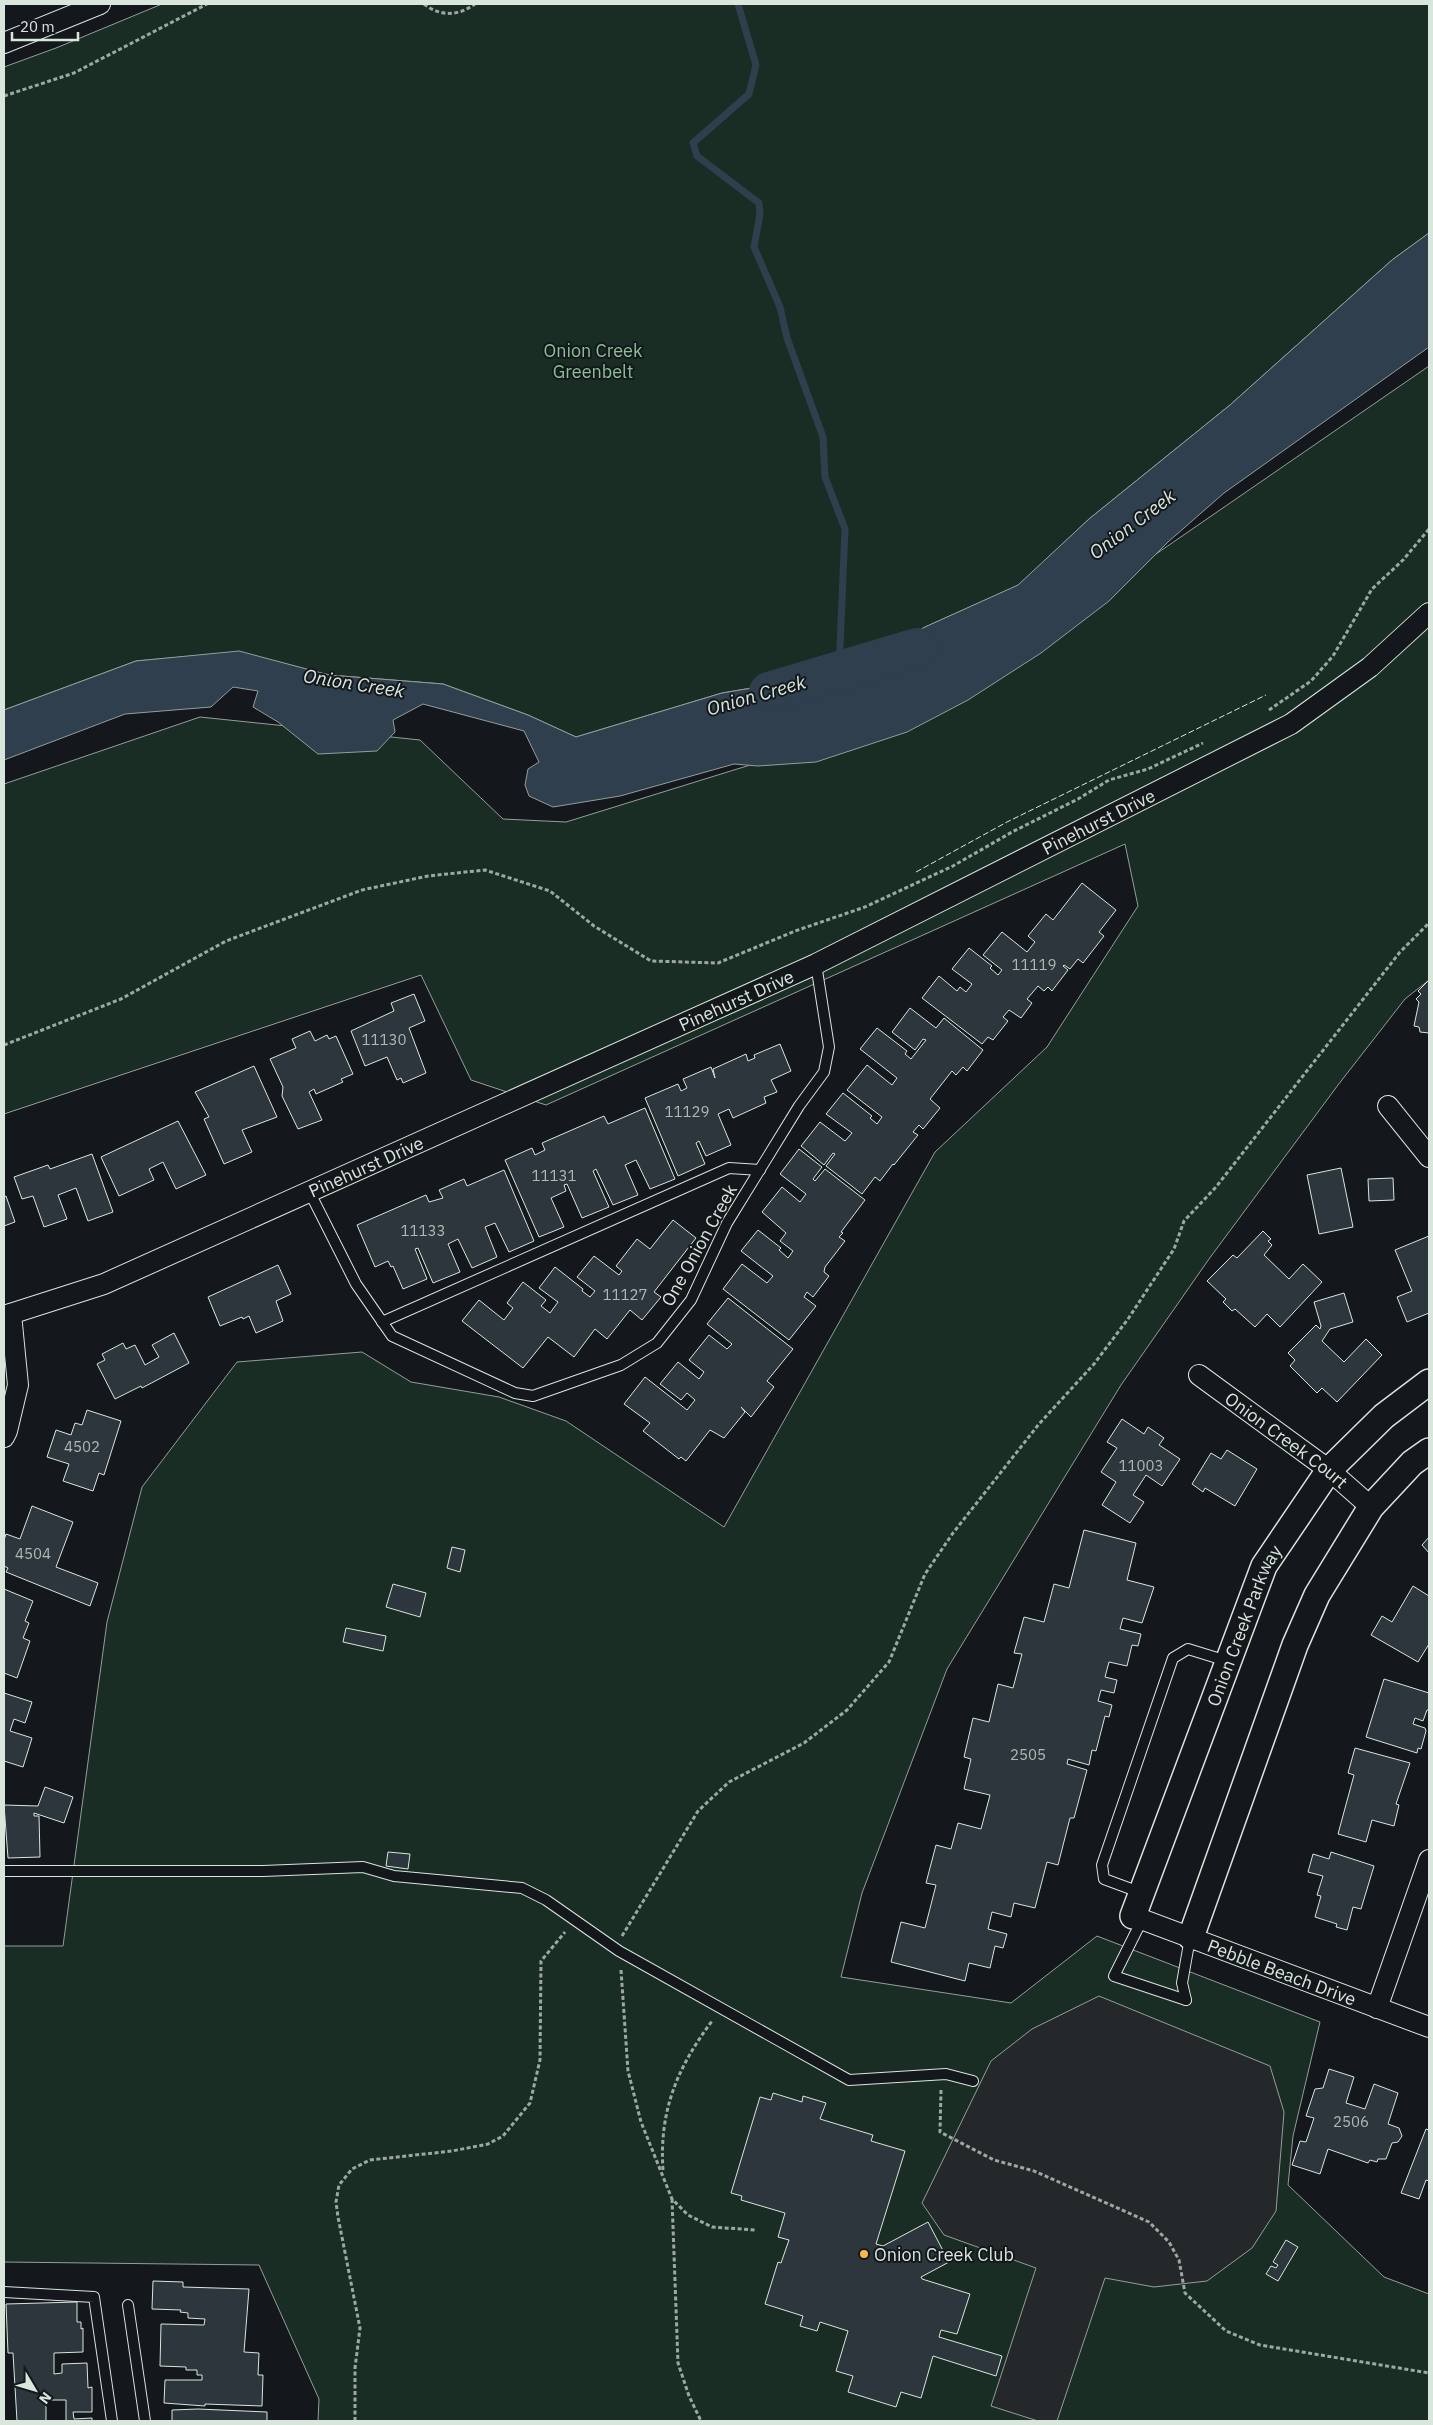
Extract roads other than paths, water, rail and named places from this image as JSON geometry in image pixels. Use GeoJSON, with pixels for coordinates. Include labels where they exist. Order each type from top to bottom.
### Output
{"type":"FeatureCollection","features":[{"type":"Feature","properties":{"kind":"street"},"geometry":{"type":"LineString","coordinates":[[4,43],[100,4]]}},
{"type":"Feature","properties":{"kind":"street","name":"Pinehurst Drive"},"geometry":{"type":"LineString","coordinates":[[7,1315],[104,1284],[816,964],[1291,724],[1370,667],[1429,613]]}},
{"type":"Feature","properties":{"kind":"street"},"geometry":{"type":"LineString","coordinates":[[1388,1106],[1429,1157]]}},
{"type":"Feature","properties":{"kind":"street"},"geometry":{"type":"LineString","coordinates":[[4,1437],[18,1385],[7,1315]]}},
{"type":"Feature","properties":{"kind":"street","name":"Onion Creek Court"},"geometry":{"type":"LineString","coordinates":[[1199,1375],[1329,1470],[1371,1507]]}},
{"type":"Feature","properties":{"kind":"street","name":"Onion Creek Parkway"},"geometry":{"type":"LineString","coordinates":[[1138,1918],[1142,1893],[1264,1566],[1329,1470],[1384,1416],[1429,1382]]}},
{"type":"Feature","properties":{"kind":"street"},"geometry":{"type":"LineString","coordinates":[[1191,1936],[1295,1645],[1317,1595],[1371,1507],[1412,1463],[1429,1451]]}},
{"type":"Feature","properties":{"kind":"street"},"geometry":{"type":"LineString","coordinates":[[1377,2008],[1429,1860]]}},
{"type":"Feature","properties":{"kind":"street","name":"Pebble Beach Drive"},"geometry":{"type":"LineString","coordinates":[[1138,1918],[1191,1936],[1429,2027]]}},
{"type":"Feature","properties":{"kind":"lane","name":"One Onion Creek"},"geometry":{"type":"LineString","coordinates":[[310,1193],[356,1284],[392,1336],[515,1393],[533,1396],[621,1364],[657,1343],[690,1300],[727,1224],[800,1106],[824,1072],[829,1047],[816,964]]}},
{"type":"Feature","properties":{"kind":"lane"},"geometry":{"type":"LineString","coordinates":[[382,1322],[728,1168],[760,1170]]}},
{"type":"Feature","properties":{"kind":"lane"},"geometry":{"type":"LineString","coordinates":[[1142,1893],[1104,1879],[1102,1865],[1173,1658],[1188,1649],[1228,1661]]}},
{"type":"Feature","properties":{"kind":"lane"},"geometry":{"type":"LineString","coordinates":[[4,1871],[263,1871],[363,1867],[394,1876],[522,1888],[546,1900],[619,1951],[848,2080],[946,2074],[973,2081]]}},
{"type":"Feature","properties":{"kind":"lane"},"geometry":{"type":"LineString","coordinates":[[1138,1918],[1114,1976],[1186,2000],[1182,1982],[1191,1936]]}},
{"type":"Feature","properties":{"kind":"lane"},"geometry":{"type":"LineString","coordinates":[[4,2292],[94,2297],[112,2421]]}},
{"type":"Feature","properties":{"kind":"lane"},"geometry":{"type":"LineString","coordinates":[[128,2305],[145,2421]]}},
{"type":"Feature","properties":{"kind":"water"},"geometry":{"type":"Polygon","coordinates":[[[1429,233],[1429,347],[1224,493],[1168,542],[1109,601],[1041,653],[968,700],[907,732],[816,762],[758,766],[734,764],[620,796],[553,807],[529,796],[525,785],[528,769],[539,762],[524,731],[423,704],[393,720],[395,732],[377,751],[318,754],[278,722],[253,707],[258,691],[233,687],[211,707],[125,714],[4,760],[4,710],[136,661],[239,651],[329,675],[443,684],[528,715],[576,737],[722,693],[854,671],[925,627],[1018,585],[1089,519],[1230,405],[1392,260],[1429,233]]]}},
{"type":"Feature","properties":{"kind":"waterway"},"geometry":{"type":"LineString","coordinates":[[738,4],[756,65],[749,94],[693,143],[697,156],[759,203],[760,214],[754,247],[780,307],[787,338],[823,437],[825,477],[845,529],[839,671]]}},
{"type":"Feature","properties":{"kind":"waterway","name":"Onion Creek"},"geometry":{"type":"LineString","coordinates":[[769,692],[917,648]]}},
{"type":"Feature","properties":{"kind":"place","name":"Onion Creek Club"},"geometry":{"type":"Point","coordinates":[864,2254]}},
{"type":"Feature","properties":{"kind":"park label","name":"Onion Creek Greenbelt"},"geometry":{"type":"Point","coordinates":[593,360]}}]}
